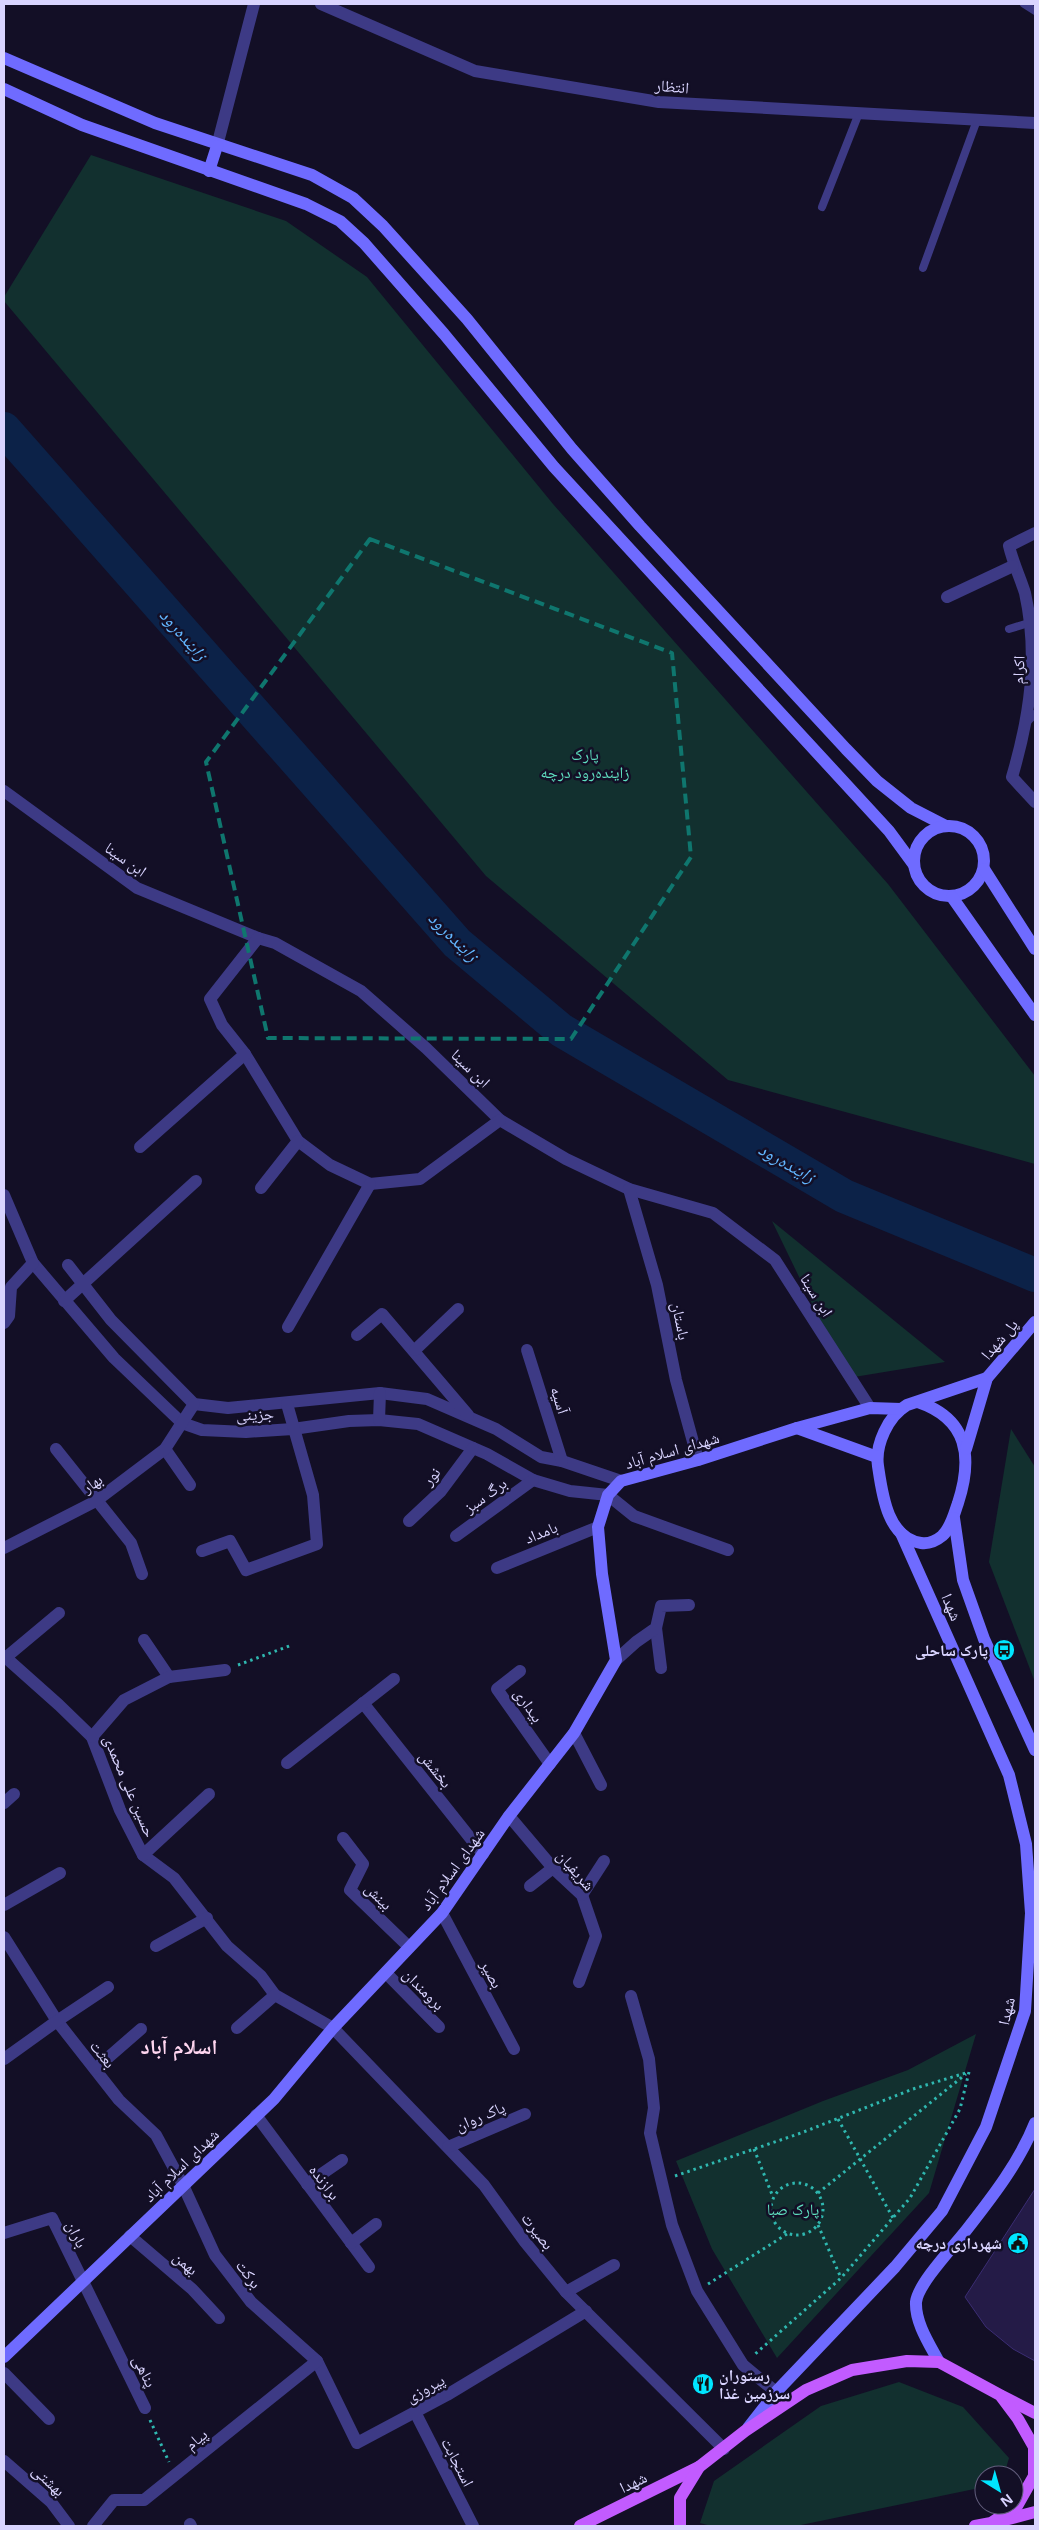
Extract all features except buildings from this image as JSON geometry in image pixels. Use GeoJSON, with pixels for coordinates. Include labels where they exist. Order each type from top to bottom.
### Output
{"type":"FeatureCollection","features":[{"type":"Feature","properties":{"kind":"main road"},"geometry":{"type":"LineString","coordinates":[[680,2526],[680,2498],[700,2467],[745,2431],[806,2390],[852,2370],[907,2361],[939,2362],[1035,2413]]}},
{"type":"Feature","properties":{"kind":"main road"},"geometry":{"type":"LineString","coordinates":[[991,2523],[1017,2506],[1034,2476],[1034,2448],[1018,2419],[1000,2395]]}},
{"type":"Feature","properties":{"kind":"main road","name":"شهدا"},"geometry":{"type":"LineString","coordinates":[[580,2526],[700,2467]]}},
{"type":"Feature","properties":{"kind":"main road"},"geometry":{"type":"LineString","coordinates":[[975,2526],[1035,2512]]}},
{"type":"Feature","properties":{"kind":"street"},"geometry":{"type":"LineString","coordinates":[[209,171],[218,146],[254,4]]}},
{"type":"Feature","properties":{"kind":"street","name":"انتظار"},"geometry":{"type":"LineString","coordinates":[[321,4],[475,71],[659,102],[1035,123]]}},
{"type":"Feature","properties":{"kind":"street"},"geometry":{"type":"LineString","coordinates":[[4,58],[120,109],[218,146],[312,175],[353,198],[384,226],[466,319],[572,449],[640,526],[839,742],[877,781],[911,808],[946,826],[968,831],[976,838],[983,853],[984,869],[980,880],[972,888],[952,897],[931,892],[922,885],[914,865],[889,831],[554,467],[444,334],[364,243],[340,221],[306,204],[82,125],[4,89]]}},
{"type":"Feature","properties":{"kind":"street"},"geometry":{"type":"LineString","coordinates":[[947,597],[1013,566],[1009,546],[1035,533]]}},
{"type":"Feature","properties":{"kind":"street","name":"اکرام"},"geometry":{"type":"LineString","coordinates":[[1013,566],[1025,593],[1033,621],[1035,644],[1032,718],[1012,777],[1035,802]]}},
{"type":"Feature","properties":{"kind":"street","name":"ابن سینا"},"geometry":{"type":"LineString","coordinates":[[4,791],[138,888],[258,938],[276,943],[361,991],[426,1048],[500,1120],[566,1160],[629,1189],[713,1213],[776,1260],[870,1408]]}},
{"type":"Feature","properties":{"kind":"street"},"geometry":{"type":"LineString","coordinates":[[914,865],[914,853],[922,839],[935,828],[946,826]]}},
{"type":"Feature","properties":{"kind":"street"},"geometry":{"type":"LineString","coordinates":[[984,869],[1035,949]]}},
{"type":"Feature","properties":{"kind":"street"},"geometry":{"type":"LineString","coordinates":[[952,897],[1035,1015]]}},
{"type":"Feature","properties":{"kind":"street"},"geometry":{"type":"LineString","coordinates":[[258,938],[210,999],[222,1025],[245,1054],[298,1140],[330,1165],[370,1184],[420,1179],[500,1120]]}},
{"type":"Feature","properties":{"kind":"street"},"geometry":{"type":"LineString","coordinates":[[140,1147],[245,1054]]}},
{"type":"Feature","properties":{"kind":"street"},"geometry":{"type":"LineString","coordinates":[[261,1188],[298,1140]]}},
{"type":"Feature","properties":{"kind":"street"},"geometry":{"type":"LineString","coordinates":[[64,1301],[84,1285],[196,1181]]}},
{"type":"Feature","properties":{"kind":"street"},"geometry":{"type":"LineString","coordinates":[[288,1328],[370,1184]]}},
{"type":"Feature","properties":{"kind":"street","name":"باستان"},"geometry":{"type":"LineString","coordinates":[[629,1189],[657,1285],[676,1380],[698,1460]]}},
{"type":"Feature","properties":{"kind":"street","name":"جزینی"},"geometry":{"type":"LineString","coordinates":[[4,1195],[34,1264],[64,1301],[127,1371],[182,1423],[202,1430],[246,1432],[293,1429],[349,1421],[379,1420],[418,1424],[473,1448],[533,1480],[570,1491],[608,1495]]}},
{"type":"Feature","properties":{"kind":"street"},"geometry":{"type":"LineString","coordinates":[[4,1323],[9,1316],[11,1287],[34,1264]]}},
{"type":"Feature","properties":{"kind":"street"},"geometry":{"type":"LineString","coordinates":[[68,1265],[111,1320],[194,1404],[228,1408],[288,1404],[380,1393],[427,1399],[496,1428],[541,1457],[562,1461],[621,1481]]}},
{"type":"Feature","properties":{"kind":"street"},"geometry":{"type":"LineString","coordinates":[[415,1350],[458,1309]]}},
{"type":"Feature","properties":{"kind":"street"},"geometry":{"type":"LineString","coordinates":[[358,1335],[382,1314],[415,1350],[469,1416]]}},
{"type":"Feature","properties":{"kind":"street","name":"پل شهدا"},"geometry":{"type":"LineString","coordinates":[[987,1378],[1035,1322]]}},
{"type":"Feature","properties":{"kind":"street","name":"آسیه"},"geometry":{"type":"LineString","coordinates":[[527,1350],[562,1461]]}},
{"type":"Feature","properties":{"kind":"street"},"geometry":{"type":"LineString","coordinates":[[987,1378],[966,1450],[964,1483],[954,1516],[944,1534],[928,1544],[913,1542],[900,1533],[891,1519],[882,1496],[876,1457],[878,1441],[901,1409],[987,1378]]}},
{"type":"Feature","properties":{"kind":"street"},"geometry":{"type":"LineString","coordinates":[[379,1420],[380,1393]]}},
{"type":"Feature","properties":{"kind":"street"},"geometry":{"type":"LineString","coordinates":[[918,1402],[933,1407],[947,1418],[960,1433],[966,1450]]}},
{"type":"Feature","properties":{"kind":"street","name":"بهار"},"geometry":{"type":"LineString","coordinates":[[4,1548],[96,1502],[166,1449],[194,1404]]}},
{"type":"Feature","properties":{"kind":"street"},"geometry":{"type":"LineString","coordinates":[[202,1551],[230,1541],[246,1570],[317,1544],[313,1495],[293,1429],[288,1404]]}},
{"type":"Feature","properties":{"kind":"street","name":"شهدای اسلام آباد"},"geometry":{"type":"LineString","coordinates":[[4,2357],[274,2099],[333,2028],[442,1914],[509,1816],[574,1733],[616,1660],[602,1574],[598,1527],[608,1495],[621,1481],[698,1460],[797,1428],[870,1408],[901,1409]]}},
{"type":"Feature","properties":{"kind":"street"},"geometry":{"type":"LineString","coordinates":[[797,1428],[876,1457]]}},
{"type":"Feature","properties":{"kind":"street","name":"نور"},"geometry":{"type":"LineString","coordinates":[[409,1521],[441,1491],[473,1448]]}},
{"type":"Feature","properties":{"kind":"street"},"geometry":{"type":"LineString","coordinates":[[56,1449],[96,1502],[131,1543],[142,1574]]}},
{"type":"Feature","properties":{"kind":"street"},"geometry":{"type":"LineString","coordinates":[[166,1449],[190,1485]]}},
{"type":"Feature","properties":{"kind":"street","name":"برگ سبز"},"geometry":{"type":"LineString","coordinates":[[456,1536],[533,1480]]}},
{"type":"Feature","properties":{"kind":"street"},"geometry":{"type":"LineString","coordinates":[[608,1495],[634,1516],[728,1550]]}},
{"type":"Feature","properties":{"kind":"street","name":"شهدا"},"geometry":{"type":"LineString","coordinates":[[954,1516],[958,1563],[963,1580],[984,1639],[1035,1750]]}},
{"type":"Feature","properties":{"kind":"street","name":"بامداد"},"geometry":{"type":"LineString","coordinates":[[497,1568],[598,1527]]}},
{"type":"Feature","properties":{"kind":"street","name":"شهدا"},"geometry":{"type":"LineString","coordinates":[[745,2431],[776,2392],[895,2267],[942,2211],[986,2127],[1025,2011],[1031,1912],[1026,1844],[1009,1776],[900,1533]]}},
{"type":"Feature","properties":{"kind":"street"},"geometry":{"type":"LineString","coordinates":[[661,1668],[656,1628],[661,1606],[690,1605]]}},
{"type":"Feature","properties":{"kind":"street"},"geometry":{"type":"LineString","coordinates":[[4,1658],[59,1612]]}},
{"type":"Feature","properties":{"kind":"street"},"geometry":{"type":"LineString","coordinates":[[616,1660],[636,1642],[656,1628]]}},
{"type":"Feature","properties":{"kind":"street"},"geometry":{"type":"LineString","coordinates":[[144,1640],[169,1677]]}},
{"type":"Feature","properties":{"kind":"street","name":"حسین علی محمدی"},"geometry":{"type":"LineString","coordinates":[[4,1658],[59,1705],[92,1737],[120,1810],[143,1855],[174,1878],[227,1946],[261,1976],[275,1995],[333,2028]]}},
{"type":"Feature","properties":{"kind":"street"},"geometry":{"type":"LineString","coordinates":[[92,1737],[124,1700],[169,1677],[225,1670]]}},
{"type":"Feature","properties":{"kind":"street","name":"بیداری"},"geometry":{"type":"LineString","coordinates":[[520,1672],[497,1689],[550,1764]]}},
{"type":"Feature","properties":{"kind":"street"},"geometry":{"type":"LineString","coordinates":[[287,1763],[394,1679]]}},
{"type":"Feature","properties":{"kind":"street","name":"بخشش"},"geometry":{"type":"LineString","coordinates":[[363,1703],[482,1854]]}},
{"type":"Feature","properties":{"kind":"street"},"geometry":{"type":"LineString","coordinates":[[574,1733],[601,1785]]}},
{"type":"Feature","properties":{"kind":"street"},"geometry":{"type":"LineString","coordinates":[[4,1803],[14,1794]]}},
{"type":"Feature","properties":{"kind":"street"},"geometry":{"type":"LineString","coordinates":[[143,1855],[209,1794]]}},
{"type":"Feature","properties":{"kind":"street","name":"شریفیان"},"geometry":{"type":"LineString","coordinates":[[509,1816],[553,1868],[582,1895],[596,1936],[579,1982]]}},
{"type":"Feature","properties":{"kind":"street","name":"بینش"},"geometry":{"type":"LineString","coordinates":[[343,1838],[363,1864],[350,1890],[409,1947]]}},
{"type":"Feature","properties":{"kind":"street"},"geometry":{"type":"LineString","coordinates":[[582,1895],[604,1861]]}},
{"type":"Feature","properties":{"kind":"street"},"geometry":{"type":"LineString","coordinates":[[530,1886],[553,1868]]}},
{"type":"Feature","properties":{"kind":"street"},"geometry":{"type":"LineString","coordinates":[[4,1905],[60,1873]]}},
{"type":"Feature","properties":{"kind":"street","name":"بصیر"},"geometry":{"type":"LineString","coordinates":[[442,1914],[514,2050]]}},
{"type":"Feature","properties":{"kind":"street"},"geometry":{"type":"LineString","coordinates":[[156,1946],[207,1918]]}},
{"type":"Feature","properties":{"kind":"street","name":"بعثت"},"geometry":{"type":"LineString","coordinates":[[5,1942],[56,2021],[118,2100],[156,2135],[184,2185]]}},
{"type":"Feature","properties":{"kind":"street","name":"برومندان"},"geometry":{"type":"LineString","coordinates":[[386,1973],[439,2027]]}},
{"type":"Feature","properties":{"kind":"street"},"geometry":{"type":"LineString","coordinates":[[4,2060],[56,2021],[108,1987]]}},
{"type":"Feature","properties":{"kind":"street"},"geometry":{"type":"LineString","coordinates":[[237,2028],[275,1995]]}},
{"type":"Feature","properties":{"kind":"street"},"geometry":{"type":"LineString","coordinates":[[631,1996],[649,2059],[654,2108],[650,2133],[663,2180],[672,2225],[697,2291],[742,2366],[776,2392]]}},
{"type":"Feature","properties":{"kind":"street","name":"بصیرت"},"geometry":{"type":"LineString","coordinates":[[333,2028],[484,2185],[524,2242],[566,2292],[724,2449]]}},
{"type":"Feature","properties":{"kind":"street"},"geometry":{"type":"LineString","coordinates":[[95,2069],[141,2030]]}},
{"type":"Feature","properties":{"kind":"street","name":"پاک روان"},"geometry":{"type":"LineString","coordinates":[[448,2147],[525,2114]]}},
{"type":"Feature","properties":{"kind":"street","name":"برازنده"},"geometry":{"type":"LineString","coordinates":[[256,2116],[369,2267]]}},
{"type":"Feature","properties":{"kind":"street"},"geometry":{"type":"LineString","coordinates":[[939,2362],[920,2326],[916,2302],[928,2278],[1031,2144],[1035,2123]]}},
{"type":"Feature","properties":{"kind":"street"},"geometry":{"type":"LineString","coordinates":[[307,2184],[342,2160]]}},
{"type":"Feature","properties":{"kind":"street","name":"برکت"},"geometry":{"type":"LineString","coordinates":[[184,2185],[215,2255],[250,2302],[317,2361]]}},
{"type":"Feature","properties":{"kind":"street","name":"باران"},"geometry":{"type":"LineString","coordinates":[[4,2233],[52,2218],[83,2281]]}},
{"type":"Feature","properties":{"kind":"street"},"geometry":{"type":"LineString","coordinates":[[351,2243],[376,2224]]}},
{"type":"Feature","properties":{"kind":"street","name":"بهمن"},"geometry":{"type":"LineString","coordinates":[[130,2236],[192,2289],[219,2318]]}},
{"type":"Feature","properties":{"kind":"street"},"geometry":{"type":"LineString","coordinates":[[566,2292],[614,2265]]}},
{"type":"Feature","properties":{"kind":"street","name":"پناهی"},"geometry":{"type":"LineString","coordinates":[[83,2281],[145,2408]]}},
{"type":"Feature","properties":{"kind":"street","name":"پیروزی"},"geometry":{"type":"LineString","coordinates":[[317,2361],[357,2443],[447,2395],[586,2311]]}},
{"type":"Feature","properties":{"kind":"street","name":"پیام"},"geometry":{"type":"LineString","coordinates":[[92,2526],[114,2500],[144,2500],[317,2361]]}},
{"type":"Feature","properties":{"kind":"street"},"geometry":{"type":"LineString","coordinates":[[4,2373],[48,2419]]}},
{"type":"Feature","properties":{"kind":"street","name":"استجابت"},"geometry":{"type":"LineString","coordinates":[[415,2412],[473,2526]]}},
{"type":"Feature","properties":{"kind":"street","name":"بهشتی"},"geometry":{"type":"LineString","coordinates":[[4,2461],[52,2502],[70,2526]]}},
{"type":"Feature","properties":{"kind":"street"},"geometry":{"type":"LineString","coordinates":[[991,2523],[1008,2526]]}},
{"type":"Feature","properties":{"kind":"lane"},"geometry":{"type":"LineString","coordinates":[[1024,4],[1035,11]]}},
{"type":"Feature","properties":{"kind":"lane"},"geometry":{"type":"LineString","coordinates":[[822,207],[859,113]]}},
{"type":"Feature","properties":{"kind":"lane"},"geometry":{"type":"LineString","coordinates":[[923,268],[977,120]]}},
{"type":"Feature","properties":{"kind":"lane"},"geometry":{"type":"LineString","coordinates":[[1009,629],[1033,621]]}},
{"type":"Feature","properties":{"kind":"path"},"geometry":{"type":"LineString","coordinates":[[225,1670],[292,1645]]}},
{"type":"Feature","properties":{"kind":"path"},"geometry":{"type":"LineString","coordinates":[[663,2180],[838,2119],[913,2090],[969,2072]]}},
{"type":"Feature","properties":{"kind":"path"},"geometry":{"type":"LineString","coordinates":[[818,2194],[860,2158],[969,2072]]}},
{"type":"Feature","properties":{"kind":"path"},"geometry":{"type":"LineString","coordinates":[[742,2366],[841,2278],[910,2198],[960,2109],[969,2072]]}},
{"type":"Feature","properties":{"kind":"path"},"geometry":{"type":"LineString","coordinates":[[838,2119],[893,2218]]}},
{"type":"Feature","properties":{"kind":"path"},"geometry":{"type":"LineString","coordinates":[[754,2149],[773,2197],[771,2214],[779,2229],[787,2234],[804,2235],[818,2225],[823,2209],[818,2194],[804,2184],[786,2185],[773,2197]]}},
{"type":"Feature","properties":{"kind":"path"},"geometry":{"type":"LineString","coordinates":[[818,2225],[841,2278]]}},
{"type":"Feature","properties":{"kind":"path"},"geometry":{"type":"LineString","coordinates":[[697,2291],[787,2234]]}},
{"type":"Feature","properties":{"kind":"path","name":"پناهی"},"geometry":{"type":"LineString","coordinates":[[145,2408],[176,2476]]}},
{"type":"Feature","properties":{"kind":"highlighted area"},"geometry":{"type":"Polygon","coordinates":[[[370,539],[672,653],[691,857],[571,1039],[268,1038],[206,762],[370,539]]]}},
{"type":"Feature","properties":{"kind":"green space","name":"پارک زاینده‌رود درچه"},"geometry":{"type":"Polygon","coordinates":[[[91,155],[286,221],[367,277],[553,504],[888,884],[1035,1076],[1035,1164],[728,1080],[486,876],[4,301],[4,297],[91,155]]]}},
{"type":"Feature","properties":{"kind":"green space"},"geometry":{"type":"Polygon","coordinates":[[[772,1221],[945,1362],[848,1378],[772,1221]]]}},
{"type":"Feature","properties":{"kind":"green space"},"geometry":{"type":"Polygon","coordinates":[[[1011,1429],[1035,1467],[1035,1682],[989,1562],[1011,1429]]]}},
{"type":"Feature","properties":{"kind":"green space","name":"پارک صبا"},"geometry":{"type":"Polygon","coordinates":[[[976,2034],[929,2193],[777,2358],[712,2249],[676,2161],[823,2101],[908,2070],[976,2034]]]}},
{"type":"Feature","properties":{"kind":"green space"},"geometry":{"type":"Polygon","coordinates":[[[899,2382],[963,2407],[1009,2458],[1007,2465],[974,2465],[974,2489],[796,2526],[711,2526],[700,2523],[714,2481],[821,2406],[899,2382]]]}},
{"type":"Feature","properties":{"kind":"waterway","name":"زاینده‌رود"},"geometry":{"type":"LineString","coordinates":[[4,429],[457,943],[561,1030],[844,1196],[1035,1275]]}},
{"type":"Feature","properties":{"kind":"place","name":"پارک ساحلی"},"geometry":{"type":"Point","coordinates":[1004,1650]}},
{"type":"Feature","properties":{"kind":"place","name":"شهرداری درچه"},"geometry":{"type":"Point","coordinates":[1018,2243]}},
{"type":"Feature","properties":{"kind":"place","name":"رستوران سرزمین غذا"},"geometry":{"type":"Point","coordinates":[703,2384]}},
{"type":"Feature","properties":{"kind":"district","name":"اسلام آباد"},"geometry":{"type":"Point","coordinates":[179,2046]}}]}
